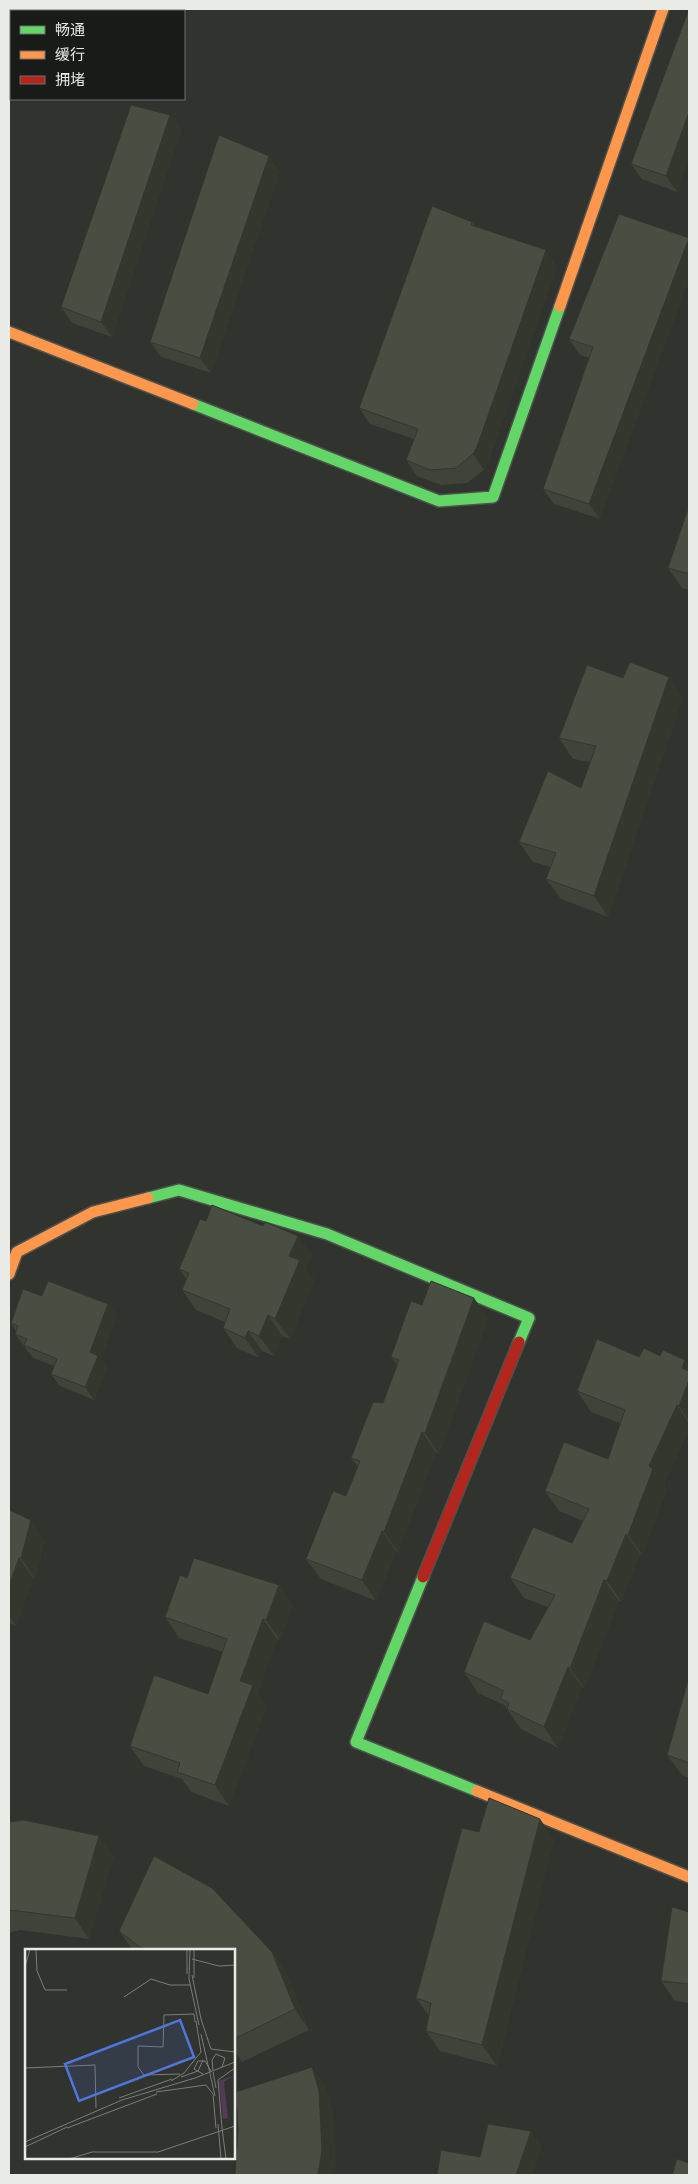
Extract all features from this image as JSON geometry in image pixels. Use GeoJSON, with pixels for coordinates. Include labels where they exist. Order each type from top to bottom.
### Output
{"type":"FeatureCollection","features":[{"type":"Feature","properties":{"kind":"street"},"geometry":{"type":"LineString","coordinates":[[9,332],[439,501],[493,497],[663,9]]}},
{"type":"Feature","properties":{"kind":"street"},"geometry":{"type":"LineString","coordinates":[[9,1274],[17,1252],[93,1212],[179,1190],[327,1234],[529,1318],[356,1742],[689,1877]]}},
{"type":"Feature","properties":{"kind":"building"},"geometry":{"type":"Polygon","coordinates":[[[689,9],[689,112],[666,176],[631,164],[689,9]]]}},
{"type":"Feature","properties":{"kind":"building"},"geometry":{"type":"Polygon","coordinates":[[[131,105],[170,115],[101,322],[61,307],[131,105]]]}},
{"type":"Feature","properties":{"kind":"building"},"geometry":{"type":"Polygon","coordinates":[[[219,135],[269,156],[200,358],[150,342],[219,135]]]}},
{"type":"Feature","properties":{"kind":"building"},"geometry":{"type":"Polygon","coordinates":[[[432,206],[472,222],[471,225],[546,250],[477,447],[473,454],[456,468],[430,470],[406,460],[418,429],[359,408],[432,206]]]}},
{"type":"Feature","properties":{"kind":"building"},"geometry":{"type":"Polygon","coordinates":[[[619,214],[689,238],[589,504],[543,489],[593,347],[569,339],[619,214]]]}},
{"type":"Feature","properties":{"kind":"building"},"geometry":{"type":"Polygon","coordinates":[[[689,506],[689,574],[668,568],[689,506]]]}},
{"type":"Feature","properties":{"kind":"building"},"geometry":{"type":"Polygon","coordinates":[[[630,662],[669,677],[594,896],[546,879],[556,853],[519,842],[548,771],[581,788],[596,746],[559,738],[587,665],[623,678],[630,662]]]}},
{"type":"Feature","properties":{"kind":"building"},"geometry":{"type":"Polygon","coordinates":[[[212,1205],[263,1226],[265,1222],[298,1236],[289,1256],[300,1260],[275,1319],[268,1315],[259,1336],[248,1331],[245,1338],[223,1328],[230,1309],[182,1290],[189,1273],[179,1269],[200,1219],[206,1221],[212,1205]]]}},
{"type":"Feature","properties":{"kind":"building"},"geometry":{"type":"Polygon","coordinates":[[[48,1281],[108,1304],[90,1352],[98,1356],[85,1387],[51,1374],[57,1359],[24,1345],[27,1339],[15,1334],[18,1326],[11,1323],[23,1289],[42,1296],[48,1281]]]}},
{"type":"Feature","properties":{"kind":"building"},"geometry":{"type":"Polygon","coordinates":[[[431,1281],[474,1298],[425,1433],[422,1432],[384,1532],[382,1531],[362,1580],[306,1559],[333,1491],[346,1496],[360,1461],[351,1458],[373,1402],[383,1403],[399,1360],[391,1357],[411,1301],[422,1305],[431,1281]]]}},
{"type":"Feature","properties":{"kind":"building"},"geometry":{"type":"Polygon","coordinates":[[[597,1339],[639,1357],[644,1348],[660,1356],[663,1350],[685,1360],[682,1368],[689,1371],[689,1380],[679,1406],[677,1405],[649,1466],[653,1469],[628,1535],[626,1534],[607,1581],[604,1580],[570,1668],[568,1667],[544,1727],[507,1709],[509,1703],[500,1698],[504,1691],[464,1672],[484,1621],[530,1640],[555,1595],[510,1578],[533,1527],[572,1543],[589,1509],[545,1491],[564,1442],[608,1459],[625,1410],[577,1391],[597,1339]]]}},
{"type":"Feature","properties":{"kind":"building"},"geometry":{"type":"Polygon","coordinates":[[[9,1510],[31,1520],[21,1558],[19,1558],[9,1586],[9,1510]]]}},
{"type":"Feature","properties":{"kind":"building"},"geometry":{"type":"Polygon","coordinates":[[[194,1558],[279,1585],[266,1620],[263,1619],[240,1681],[253,1685],[215,1785],[177,1772],[180,1763],[130,1746],[154,1675],[208,1694],[227,1639],[165,1617],[180,1575],[187,1578],[194,1558]]]}},
{"type":"Feature","properties":{"kind":"building"},"geometry":{"type":"Polygon","coordinates":[[[689,1677],[689,1763],[667,1755],[689,1677]]]}},
{"type":"Feature","properties":{"kind":"building"},"geometry":{"type":"Polygon","coordinates":[[[489,1798],[540,1819],[482,2045],[426,2031],[431,2003],[416,1998],[462,1828],[479,1832],[489,1798]]]}},
{"type":"Feature","properties":{"kind":"building"},"geometry":{"type":"Polygon","coordinates":[[[24,1820],[99,1836],[75,1918],[9,1910],[9,1822],[24,1820]]]}},
{"type":"Feature","properties":{"kind":"building"},"geometry":{"type":"Polygon","coordinates":[[[154,1856],[212,1888],[272,1952],[295,2009],[235,2039],[235,1949],[144,1949],[119,1931],[154,1856]]]}},
{"type":"Feature","properties":{"kind":"building"},"geometry":{"type":"Polygon","coordinates":[[[672,1907],[689,1912],[689,1984],[661,1981],[672,1907]]]}},
{"type":"Feature","properties":{"kind":"building"},"geometry":{"type":"Polygon","coordinates":[[[312,2067],[319,2091],[322,2150],[318,2175],[235,2175],[238,2130],[236,2092],[312,2067]]]}},
{"type":"Feature","properties":{"kind":"building"},"geometry":{"type":"Polygon","coordinates":[[[488,2124],[531,2131],[516,2175],[437,2175],[441,2150],[480,2157],[488,2124]]]}},
{"type":"Feature","properties":{"kind":"building"},"geometry":{"type":"Polygon","coordinates":[[[677,2159],[689,2163],[689,2175],[672,2175],[677,2159]]]}},
{"type":"Feature","properties":{"kind":"traffic: fast"},"geometry":{"type":"LineString","coordinates":[[193,404],[439,501],[493,497],[560,306]]}},
{"type":"Feature","properties":{"kind":"traffic: fast"},"geometry":{"type":"LineString","coordinates":[[148,1198],[179,1190],[327,1234],[529,1318],[519,1342]]}},
{"type":"Feature","properties":{"kind":"traffic: fast"},"geometry":{"type":"LineString","coordinates":[[423,1577],[356,1742],[477,1791]]}},
{"type":"Feature","properties":{"kind":"traffic: slow"},"geometry":{"type":"LineString","coordinates":[[560,306],[663,9]]}},
{"type":"Feature","properties":{"kind":"traffic: slow"},"geometry":{"type":"LineString","coordinates":[[9,332],[193,404]]}},
{"type":"Feature","properties":{"kind":"traffic: slow"},"geometry":{"type":"LineString","coordinates":[[9,1274],[17,1252],[93,1212],[148,1198]]}},
{"type":"Feature","properties":{"kind":"traffic: slow"},"geometry":{"type":"LineString","coordinates":[[477,1791],[689,1877]]}},
{"type":"Feature","properties":{"kind":"traffic: jam"},"geometry":{"type":"LineString","coordinates":[[423,1577],[519,1342]]}}]}
